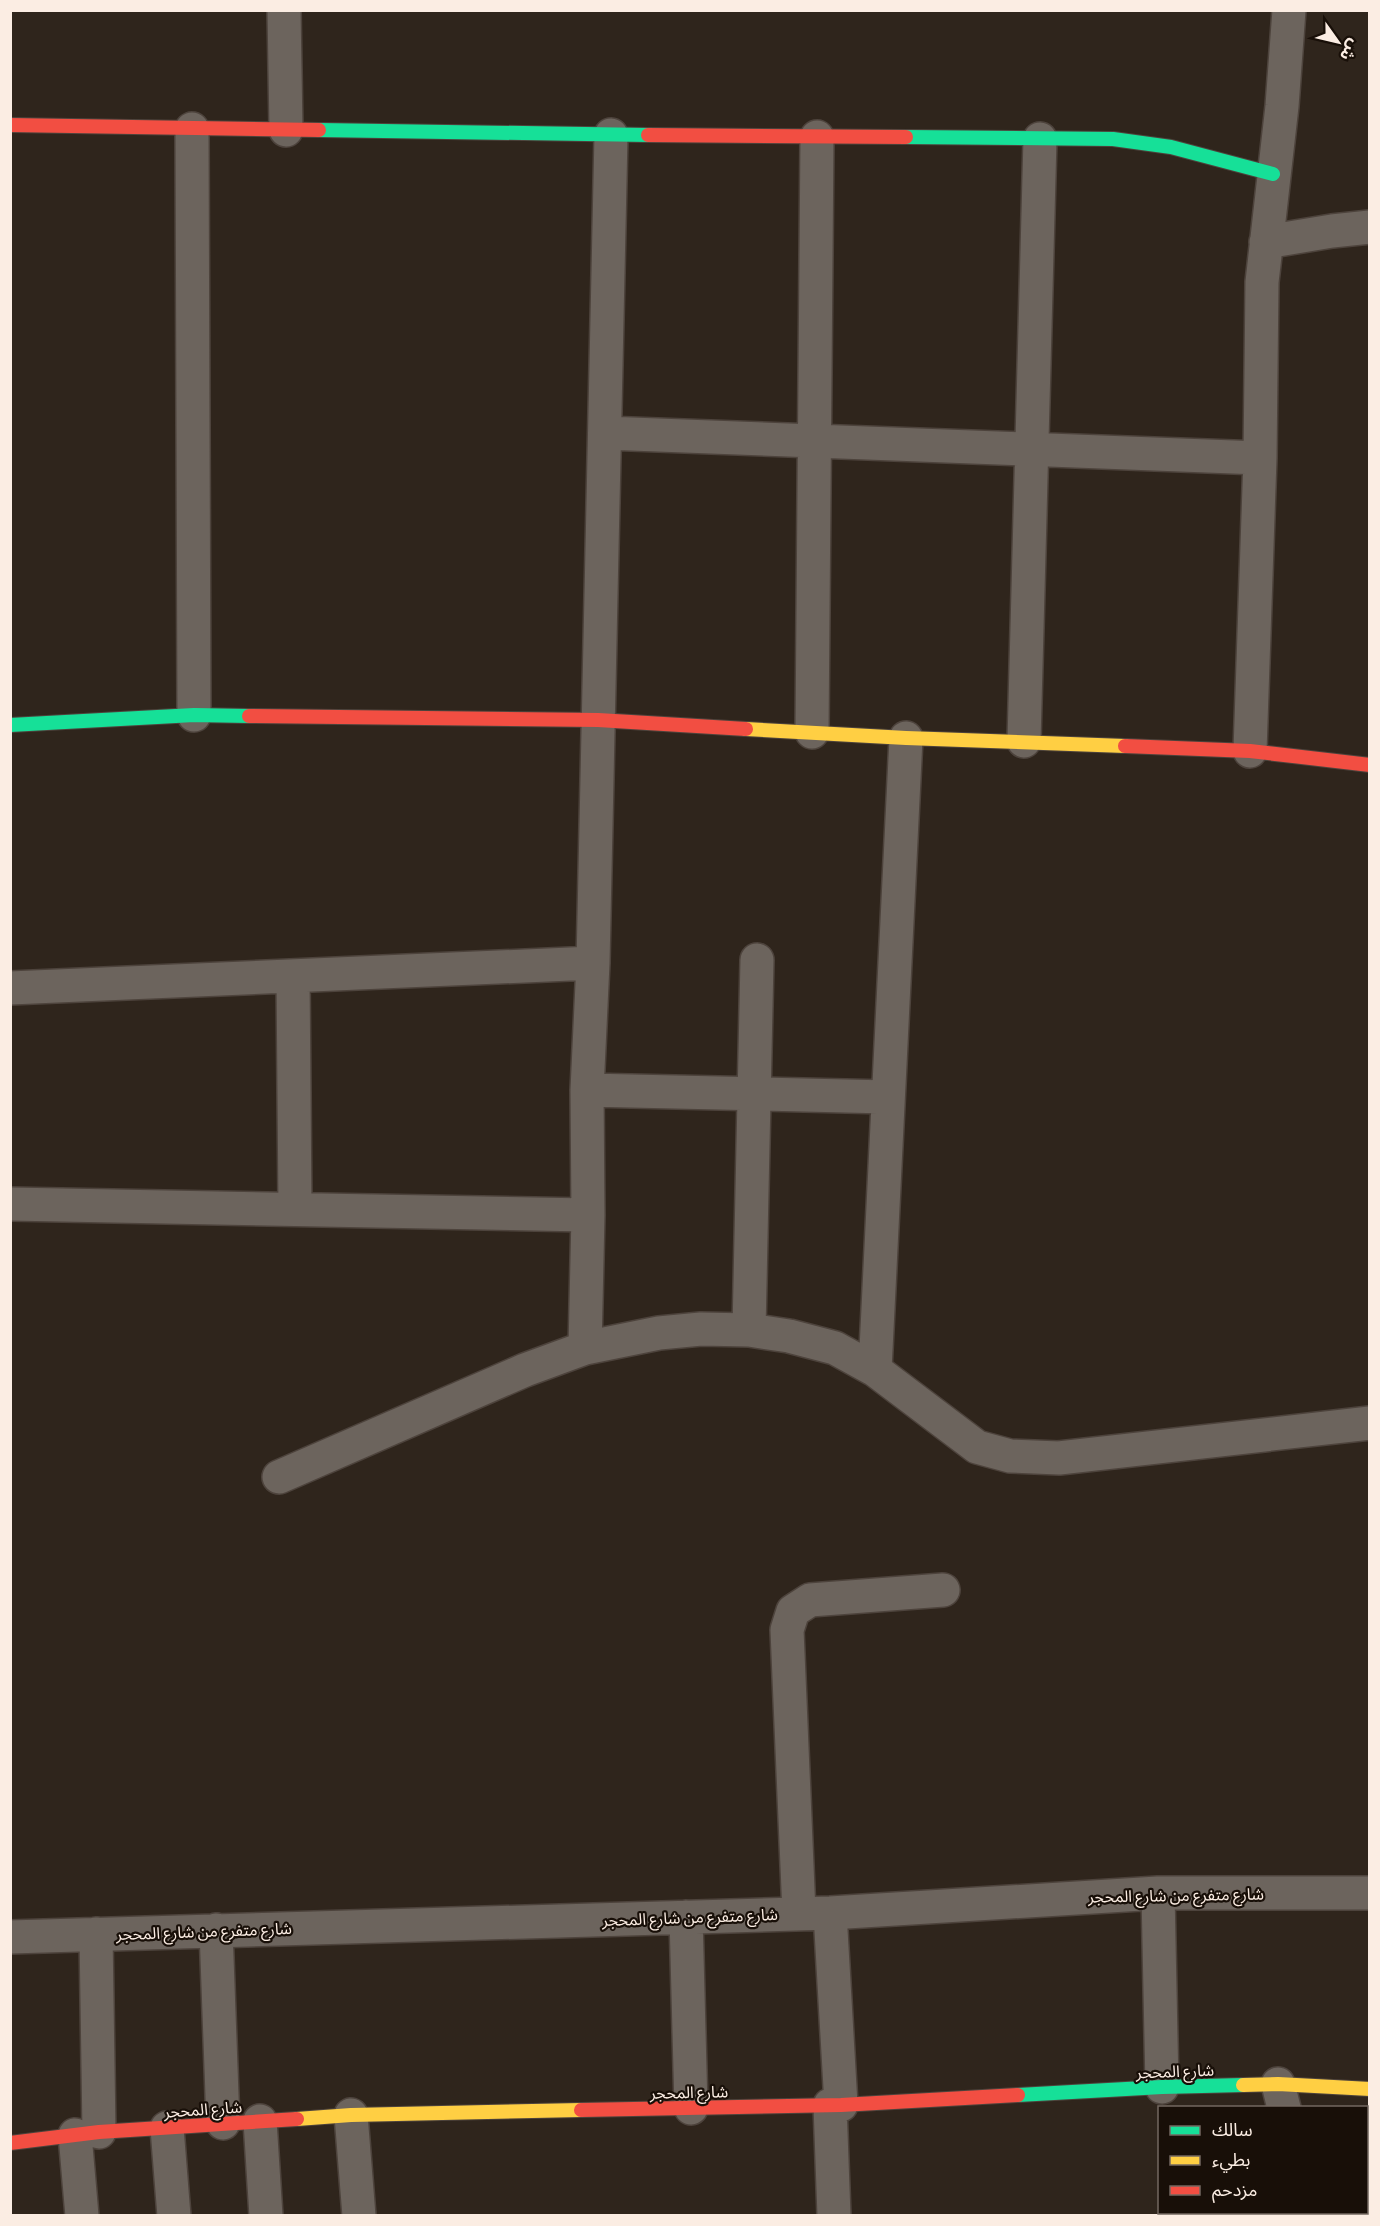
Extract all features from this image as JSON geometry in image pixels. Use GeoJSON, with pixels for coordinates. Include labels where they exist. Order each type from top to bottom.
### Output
{"type":"FeatureCollection","features":[{"type":"Feature","properties":{"kind":"street"},"geometry":{"type":"LineString","coordinates":[[284,10],[286,130]]}},
{"type":"Feature","properties":{"kind":"street"},"geometry":{"type":"LineString","coordinates":[[1250,751],[1260,458],[1262,282],[1282,106],[1289,10]]}},
{"type":"Feature","properties":{"kind":"street"},"geometry":{"type":"LineString","coordinates":[[10,125],[817,138],[1113,139],[1171,147],[1274,174]]}},
{"type":"Feature","properties":{"kind":"street"},"geometry":{"type":"LineString","coordinates":[[192,129],[194,715]]}},
{"type":"Feature","properties":{"kind":"street"},"geometry":{"type":"LineString","coordinates":[[585,1348],[588,1215],[587,1090],[593,963],[611,135]]}},
{"type":"Feature","properties":{"kind":"street"},"geometry":{"type":"LineString","coordinates":[[812,732],[817,138]]}},
{"type":"Feature","properties":{"kind":"street"},"geometry":{"type":"LineString","coordinates":[[1024,741],[1040,139]]}},
{"type":"Feature","properties":{"kind":"street"},"geometry":{"type":"LineString","coordinates":[[1266,242],[1370,227]]}},
{"type":"Feature","properties":{"kind":"street"},"geometry":{"type":"LineString","coordinates":[[604,433],[1260,458]]}},
{"type":"Feature","properties":{"kind":"street"},"geometry":{"type":"LineString","coordinates":[[10,725],[194,715],[598,720],[906,738],[1250,751],[1370,765]]}},
{"type":"Feature","properties":{"kind":"street"},"geometry":{"type":"LineString","coordinates":[[875,1370],[906,738]]}},
{"type":"Feature","properties":{"kind":"street"},"geometry":{"type":"LineString","coordinates":[[749,1330],[758,960]]}},
{"type":"Feature","properties":{"kind":"street"},"geometry":{"type":"LineString","coordinates":[[10,988],[593,963]]}},
{"type":"Feature","properties":{"kind":"street"},"geometry":{"type":"LineString","coordinates":[[293,975],[295,1208]]}},
{"type":"Feature","properties":{"kind":"street"},"geometry":{"type":"LineString","coordinates":[[587,1090],[888,1097]]}},
{"type":"Feature","properties":{"kind":"street"},"geometry":{"type":"LineString","coordinates":[[10,1204],[588,1215]]}},
{"type":"Feature","properties":{"kind":"street"},"geometry":{"type":"LineString","coordinates":[[279,1477],[525,1370],[585,1348],[659,1333],[701,1329],[749,1330],[789,1336],[835,1348],[875,1370],[977,1447],[1010,1456],[1059,1458],[1370,1423]]}},
{"type":"Feature","properties":{"kind":"street"},"geometry":{"type":"LineString","coordinates":[[834,2216],[835,2105],[787,1629],[793,1611],[810,1600],[943,1590]]}},
{"type":"Feature","properties":{"kind":"street"},"geometry":{"type":"LineString","coordinates":[[1158,1893],[1162,2087]]}},
{"type":"Feature","properties":{"kind":"street","name":"شارع متفرع من شارع المحجر"},"geometry":{"type":"LineString","coordinates":[[10,1937],[815,1913],[1158,1893],[1370,1893]]}},
{"type":"Feature","properties":{"kind":"street"},"geometry":{"type":"LineString","coordinates":[[686,1917],[691,2108]]}},
{"type":"Feature","properties":{"kind":"street"},"geometry":{"type":"LineString","coordinates":[[216,1930],[223,2123]]}},
{"type":"Feature","properties":{"kind":"street"},"geometry":{"type":"LineString","coordinates":[[82,2216],[96,1935]]}},
{"type":"Feature","properties":{"kind":"street","name":"شارع المحجر"},"geometry":{"type":"LineString","coordinates":[[10,2143],[87,2134],[351,2115],[835,2105],[1162,2087],[1281,2096],[1370,2089]]}},
{"type":"Feature","properties":{"kind":"street"},"geometry":{"type":"LineString","coordinates":[[351,2115],[359,2216]]}},
{"type":"Feature","properties":{"kind":"street"},"geometry":{"type":"LineString","coordinates":[[260,2121],[266,2216]]}},
{"type":"Feature","properties":{"kind":"street"},"geometry":{"type":"LineString","coordinates":[[167,2128],[174,2216]]}},
{"type":"Feature","properties":{"kind":"traffic: fast"},"geometry":{"type":"LineString","coordinates":[[319,130],[648,135]]}},
{"type":"Feature","properties":{"kind":"traffic: fast"},"geometry":{"type":"LineString","coordinates":[[906,137],[1113,139],[1171,147],[1273,174]]}},
{"type":"Feature","properties":{"kind":"traffic: fast"},"geometry":{"type":"LineString","coordinates":[[10,725],[194,715],[249,716]]}},
{"type":"Feature","properties":{"kind":"traffic: fast"},"geometry":{"type":"LineString","coordinates":[[1018,2095],[1243,2085]]}},
{"type":"Feature","properties":{"kind":"traffic: slow"},"geometry":{"type":"LineString","coordinates":[[746,729],[906,738],[1125,746]]}},
{"type":"Feature","properties":{"kind":"traffic: slow"},"geometry":{"type":"LineString","coordinates":[[1243,2085],[1278,2084],[1370,2089]]}},
{"type":"Feature","properties":{"kind":"traffic: slow"},"geometry":{"type":"LineString","coordinates":[[297,2119],[351,2115],[581,2110]]}},
{"type":"Feature","properties":{"kind":"traffic: jam"},"geometry":{"type":"LineString","coordinates":[[10,125],[319,130]]}},
{"type":"Feature","properties":{"kind":"traffic: jam"},"geometry":{"type":"LineString","coordinates":[[648,135],[906,137]]}},
{"type":"Feature","properties":{"kind":"traffic: jam"},"geometry":{"type":"LineString","coordinates":[[249,716],[598,720],[746,729]]}},
{"type":"Feature","properties":{"kind":"traffic: jam"},"geometry":{"type":"LineString","coordinates":[[1125,746],[1250,751],[1370,765]]}},
{"type":"Feature","properties":{"kind":"traffic: jam"},"geometry":{"type":"LineString","coordinates":[[581,2110],[841,2105],[1018,2095]]}},
{"type":"Feature","properties":{"kind":"traffic: jam"},"geometry":{"type":"LineString","coordinates":[[10,2143],[99,2132],[297,2119]]}}]}
